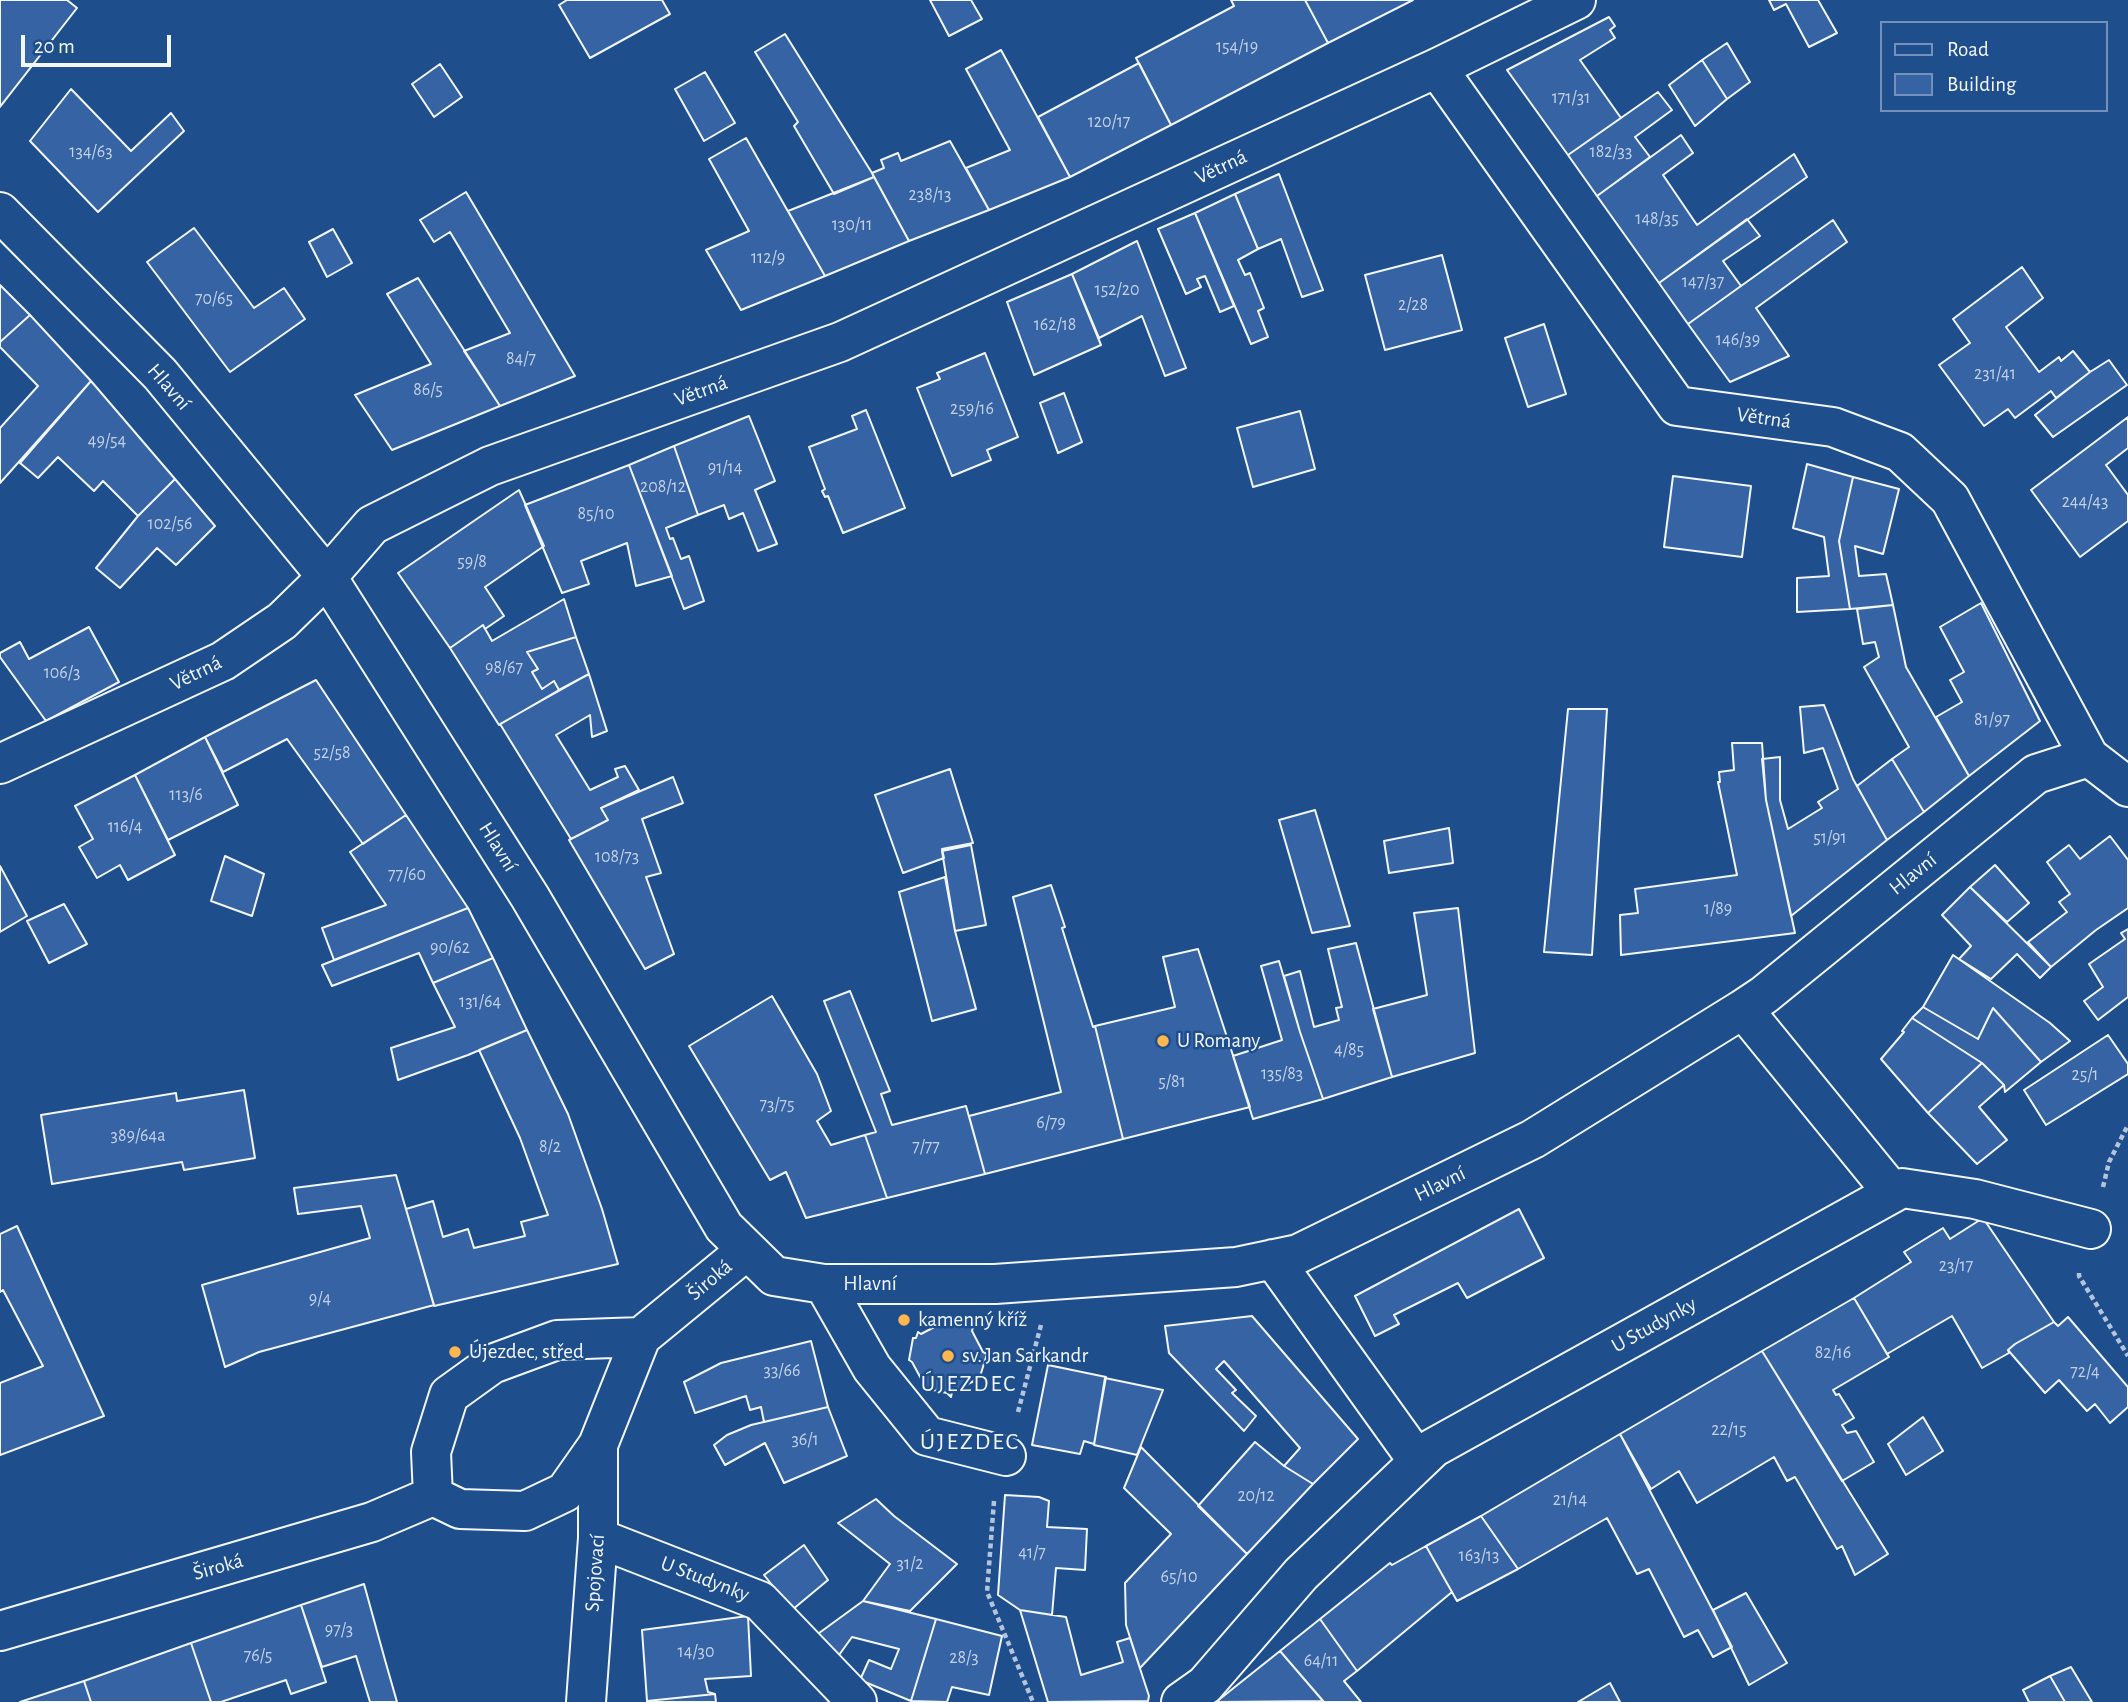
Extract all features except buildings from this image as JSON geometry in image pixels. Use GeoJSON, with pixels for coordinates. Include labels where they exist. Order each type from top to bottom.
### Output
{"type":"FeatureCollection","features":[{"type":"Feature","properties":{"kind":"street","name":"Větrná"},"geometry":{"type":"LineString","coordinates":[[0,764],[223,661],[282,621],[327,577],[372,524],[490,466],[840,342],[1437,68],[1576,0]]}},
{"type":"Feature","properties":{"kind":"street","name":"Větrná"},"geometry":{"type":"LineString","coordinates":[[1437,68],[1677,406],[1833,427],[1900,453],[1950,499],[2089,757]]}},
{"type":"Feature","properties":{"kind":"street","name":"Hlavní"},"geometry":{"type":"LineString","coordinates":[[0,212],[160,374],[327,577],[530,897],[724,1227],[774,1276],[824,1284],[995,1284],[1236,1267],[1298,1254],[1533,1139],[1743,1009],[1764,995],[2036,774],[2089,757]]}},
{"type":"Feature","properties":{"kind":"street"},"geometry":{"type":"LineString","coordinates":[[2089,757],[2128,787]]}},
{"type":"Feature","properties":{"kind":"street"},"geometry":{"type":"LineString","coordinates":[[1743,1009],[1893,1193]]}},
{"type":"Feature","properties":{"kind":"street","name":"U Studynky"},"geometry":{"type":"LineString","coordinates":[[1181,1702],[1205,1685],[1301,1574],[1433,1448],[1902,1188],[1975,1199],[2091,1229]]}},
{"type":"Feature","properties":{"kind":"street","name":"Široká"},"geometry":{"type":"LineString","coordinates":[[0,1630],[372,1522],[433,1496],[460,1509],[525,1511],[565,1492],[598,1445],[641,1337],[747,1250]]}},
{"type":"Feature","properties":{"kind":"street"},"geometry":{"type":"LineString","coordinates":[[1273,1259],[1418,1461]]}},
{"type":"Feature","properties":{"kind":"street"},"geometry":{"type":"LineString","coordinates":[[824,1284],[872,1368],[927,1436],[1006,1456]]}},
{"type":"Feature","properties":{"kind":"street"},"geometry":{"type":"LineString","coordinates":[[433,1496],[431,1452],[449,1395],[492,1364],[557,1340],[641,1337]]}},
{"type":"Feature","properties":{"kind":"street","name":"Spojovací"},"geometry":{"type":"LineString","coordinates":[[586,1702],[598,1538],[598,1445]]}},
{"type":"Feature","properties":{"kind":"street","name":"U Studynky"},"geometry":{"type":"LineString","coordinates":[[598,1538],[760,1601],[857,1702]]}},
{"type":"Feature","properties":{"kind":"place","name":"U Romany"},"geometry":{"type":"Point","coordinates":[1163,1041]}},
{"type":"Feature","properties":{"kind":"place","name":"kamenný kříž"},"geometry":{"type":"Point","coordinates":[904,1320]}},
{"type":"Feature","properties":{"kind":"place","name":"Újezdec, střed"},"geometry":{"type":"Point","coordinates":[455,1352]}},
{"type":"Feature","properties":{"kind":"place","name":"sv. Jan Sarkandr"},"geometry":{"type":"Point","coordinates":[948,1356]}},
{"type":"Feature","properties":{"kind":"district","name":"ÚJEZDEC"},"geometry":{"type":"Point","coordinates":[969,1384]}},
{"type":"Feature","properties":{"kind":"district","name":"ÚJEZDEC"},"geometry":{"type":"Point","coordinates":[970,1442]}}]}
